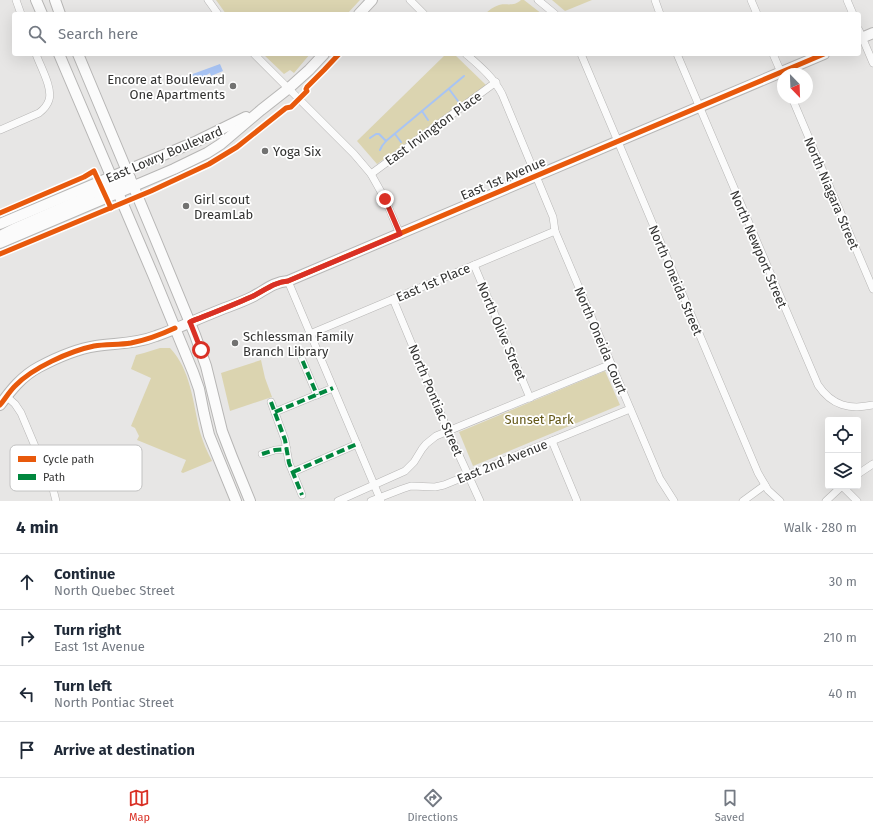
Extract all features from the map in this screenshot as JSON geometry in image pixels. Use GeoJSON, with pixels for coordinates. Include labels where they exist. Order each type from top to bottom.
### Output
{"type":"FeatureCollection","features":[{"type":"Feature","properties":{"kind":"main road"},"geometry":{"type":"LineString","coordinates":[[36,0],[41,12]]}},
{"type":"Feature","properties":{"kind":"main road"},"geometry":{"type":"LineString","coordinates":[[54,0],[59,12]]}},
{"type":"Feature","properties":{"kind":"main road"},"geometry":{"type":"LineString","coordinates":[[361,12],[372,0]]}},
{"type":"Feature","properties":{"kind":"main road"},"geometry":{"type":"LineString","coordinates":[[861,35],[873,33]]}},
{"type":"Feature","properties":{"kind":"main road"},"geometry":{"type":"LineString","coordinates":[[60,56],[196,381],[205,420],[236,501]]}},
{"type":"Feature","properties":{"kind":"main road"},"geometry":{"type":"LineString","coordinates":[[79,56],[190,322],[206,366],[222,431],[250,501]]}},
{"type":"Feature","properties":{"kind":"main road","name":"East Lowry Boulevard"},"geometry":{"type":"LineString","coordinates":[[0,224],[114,185],[130,178],[180,166],[212,150],[289,88],[322,56]]}},
{"type":"Feature","properties":{"kind":"main road","name":"East 1st Avenue"},"geometry":{"type":"LineString","coordinates":[[796,68],[820,56]]}},
{"type":"Feature","properties":{"kind":"main road","name":"East 1st Avenue"},"geometry":{"type":"LineString","coordinates":[[0,405],[14,386],[29,373],[65,355],[90,347],[146,340],[253,296],[267,287],[280,282],[288,281],[699,107],[777,77]]}},
{"type":"Feature","properties":{"kind":"main road","name":"East Lowry Boulevard"},"geometry":{"type":"LineString","coordinates":[[0,243],[130,178],[197,141],[261,110]]}},
{"type":"Feature","properties":{"kind":"main road"},"geometry":{"type":"LineString","coordinates":[[0,236],[114,185]]}},
{"type":"Feature","properties":{"kind":"street"},"geometry":{"type":"LineString","coordinates":[[16,0],[21,12]]}},
{"type":"Feature","properties":{"kind":"street"},"geometry":{"type":"LineString","coordinates":[[208,0],[217,12]]}},
{"type":"Feature","properties":{"kind":"street"},"geometry":{"type":"LineString","coordinates":[[410,0],[422,12]]}},
{"type":"Feature","properties":{"kind":"street"},"geometry":{"type":"LineString","coordinates":[[538,0],[553,12]]}},
{"type":"Feature","properties":{"kind":"street"},"geometry":{"type":"LineString","coordinates":[[655,0],[659,12]]}},
{"type":"Feature","properties":{"kind":"street"},"geometry":{"type":"LineString","coordinates":[[751,0],[756,12]]}},
{"type":"Feature","properties":{"kind":"street"},"geometry":{"type":"LineString","coordinates":[[847,0],[851,12]]}},
{"type":"Feature","properties":{"kind":"street"},"geometry":{"type":"LineString","coordinates":[[861,37],[873,63]]}},
{"type":"Feature","properties":{"kind":"street"},"geometry":{"type":"LineString","coordinates":[[0,130],[34,116],[43,110],[47,105],[49,100],[49,89],[37,56]]}},
{"type":"Feature","properties":{"kind":"street"},"geometry":{"type":"LineString","coordinates":[[256,56],[350,149],[371,174],[385,199],[400,234]]}},
{"type":"Feature","properties":{"kind":"street","name":"North Oneida Court"},"geometry":{"type":"LineString","coordinates":[[468,56],[496,82],[505,100],[553,217],[555,231],[611,364],[660,479],[674,501]]}},
{"type":"Feature","properties":{"kind":"street","name":"North Oneida Street"},"geometry":{"type":"LineString","coordinates":[[582,56],[754,466],[765,486],[780,501]]}},
{"type":"Feature","properties":{"kind":"street","name":"North Newport Street"},"geometry":{"type":"LineString","coordinates":[[678,56],[818,386],[824,394],[841,405],[848,407],[873,405]]}},
{"type":"Feature","properties":{"kind":"street"},"geometry":{"type":"LineString","coordinates":[[774,56],[779,68]]}},
{"type":"Feature","properties":{"kind":"street","name":"East Irvington Place"},"geometry":{"type":"LineString","coordinates":[[371,174],[496,82]]}},
{"type":"Feature","properties":{"kind":"street","name":"North Niagara Street"},"geometry":{"type":"LineString","coordinates":[[795,104],[873,289]]}},
{"type":"Feature","properties":{"kind":"street","name":"East 1st Place"},"geometry":{"type":"LineString","coordinates":[[310,334],[555,231]]}},
{"type":"Feature","properties":{"kind":"street","name":"North Olive Street"},"geometry":{"type":"LineString","coordinates":[[474,265],[530,398]]}},
{"type":"Feature","properties":{"kind":"street"},"geometry":{"type":"LineString","coordinates":[[288,281],[380,499]]}},
{"type":"Feature","properties":{"kind":"street","name":"North Pontiac Street"},"geometry":{"type":"LineString","coordinates":[[393,299],[448,431],[480,501]]}},
{"type":"Feature","properties":{"kind":"street"},"geometry":{"type":"LineString","coordinates":[[298,350],[317,395]]}},
{"type":"Feature","properties":{"kind":"street"},"geometry":{"type":"LineString","coordinates":[[338,501],[405,471],[414,462],[428,442],[436,436],[611,364]]}},
{"type":"Feature","properties":{"kind":"street"},"geometry":{"type":"LineString","coordinates":[[275,412],[333,388]]}},
{"type":"Feature","properties":{"kind":"street"},"geometry":{"type":"LineString","coordinates":[[6,396],[15,404],[21,413],[34,445]]}},
{"type":"Feature","properties":{"kind":"street"},"geometry":{"type":"LineString","coordinates":[[271,402],[285,440],[289,462],[302,494]]}},
{"type":"Feature","properties":{"kind":"street","name":"East 2nd Avenue"},"geometry":{"type":"LineString","coordinates":[[371,501],[380,499],[411,486],[439,486],[630,409]]}},
{"type":"Feature","properties":{"kind":"street"},"geometry":{"type":"LineString","coordinates":[[552,441],[577,501]]}},
{"type":"Feature","properties":{"kind":"street"},"geometry":{"type":"LineString","coordinates":[[293,472],[357,444]]}},
{"type":"Feature","properties":{"kind":"street"},"geometry":{"type":"LineString","coordinates":[[262,454],[276,450],[287,450]]}},
{"type":"Feature","properties":{"kind":"street"},"geometry":{"type":"LineString","coordinates":[[861,472],[873,464]]}},
{"type":"Feature","properties":{"kind":"street"},"geometry":{"type":"LineString","coordinates":[[743,501],[765,486]]}},
{"type":"Feature","properties":{"kind":"street"},"geometry":{"type":"LineString","coordinates":[[826,501],[839,489]]}},
{"type":"Feature","properties":{"kind":"street"},"geometry":{"type":"LineString","coordinates":[[845,489],[857,501]]}},
{"type":"Feature","properties":{"kind":"street"},"geometry":{"type":"LineString","coordinates":[[54,491],[56,501]]}},
{"type":"Feature","properties":{"kind":"green space"},"geometry":{"type":"Polygon","coordinates":[[[216,0],[360,0],[349,12],[225,12],[216,0]]]}},
{"type":"Feature","properties":{"kind":"green space"},"geometry":{"type":"Polygon","coordinates":[[[524,0],[539,12],[487,12],[502,4],[513,4],[524,0]]]}},
{"type":"Feature","properties":{"kind":"green space"},"geometry":{"type":"Polygon","coordinates":[[[552,0],[592,0],[565,11],[552,0]]]}},
{"type":"Feature","properties":{"kind":"green space"},"geometry":{"type":"Polygon","coordinates":[[[265,56],[308,56],[294,73],[290,70],[284,74],[265,56]]]}},
{"type":"Feature","properties":{"kind":"green space"},"geometry":{"type":"Polygon","coordinates":[[[444,56],[456,56],[486,85],[377,164],[357,141],[444,56]]]}},
{"type":"Feature","properties":{"kind":"green space"},"geometry":{"type":"Polygon","coordinates":[[[160,348],[170,348],[183,366],[190,387],[200,432],[212,461],[183,473],[181,472],[186,460],[137,440],[139,436],[135,428],[131,426],[151,378],[131,369],[136,355],[160,348]]]}},
{"type":"Feature","properties":{"kind":"green space"},"geometry":{"type":"Polygon","coordinates":[[[261,360],[265,378],[272,397],[230,411],[221,373],[261,360]]]}},
{"type":"Feature","properties":{"kind":"green space","name":"Sunset Park"},"geometry":{"type":"Polygon","coordinates":[[[605,371],[620,405],[473,466],[459,432],[605,371]]]}},
{"type":"Feature","properties":{"kind":"water"},"geometry":{"type":"Polygon","coordinates":[[[220,64],[223,71],[211,76],[210,73],[205,76],[206,78],[192,84],[189,77],[190,75],[220,64]]]}},
{"type":"Feature","properties":{"kind":"waterway"},"geometry":{"type":"LineString","coordinates":[[380,150],[386,141],[464,76]]}},
{"type":"Feature","properties":{"kind":"waterway"},"geometry":{"type":"LineString","coordinates":[[449,89],[458,101]]}},
{"type":"Feature","properties":{"kind":"waterway"},"geometry":{"type":"LineString","coordinates":[[422,111],[428,120]]}},
{"type":"Feature","properties":{"kind":"waterway"},"geometry":{"type":"LineString","coordinates":[[370,138],[376,134],[379,134],[386,141]]}},
{"type":"Feature","properties":{"kind":"waterway"},"geometry":{"type":"LineString","coordinates":[[395,134],[401,142]]}},
{"type":"Feature","properties":{"kind":"marked path"},"geometry":{"type":"LineString","coordinates":[[298,350],[317,395]]}},
{"type":"Feature","properties":{"kind":"marked path"},"geometry":{"type":"LineString","coordinates":[[275,412],[333,388]]}},
{"type":"Feature","properties":{"kind":"marked path"},"geometry":{"type":"LineString","coordinates":[[271,402],[285,440],[289,463],[302,495]]}},
{"type":"Feature","properties":{"kind":"marked path"},"geometry":{"type":"LineString","coordinates":[[293,472],[357,444]]}},
{"type":"Feature","properties":{"kind":"marked path"},"geometry":{"type":"LineString","coordinates":[[262,454],[275,450],[287,449]]}},
{"type":"Feature","properties":{"kind":"cycle path"},"geometry":{"type":"LineString","coordinates":[[0,254],[151,191],[209,164],[237,147],[286,108],[291,107],[307,91],[307,87],[337,56]]}},
{"type":"Feature","properties":{"kind":"cycle path"},"geometry":{"type":"LineString","coordinates":[[190,322],[251,297],[273,285],[288,281],[819,56]]}},
{"type":"Feature","properties":{"kind":"cycle path"},"geometry":{"type":"LineString","coordinates":[[0,213],[84,177],[94,171],[111,208]]}},
{"type":"Feature","properties":{"kind":"cycle path"},"geometry":{"type":"LineString","coordinates":[[0,405],[22,379],[63,356],[94,346],[137,342],[175,328]]}},
{"type":"Feature","properties":{"kind":"place","name":"Encore at Boulevard One Apartments"},"geometry":{"type":"Point","coordinates":[233,86]}},
{"type":"Feature","properties":{"kind":"place","name":"Yoga Six"},"geometry":{"type":"Point","coordinates":[265,151]}},
{"type":"Feature","properties":{"kind":"place","name":"Girl scout DreamLab"},"geometry":{"type":"Point","coordinates":[186,206]}},
{"type":"Feature","properties":{"kind":"place","name":"Schlessman Family Branch Library"},"geometry":{"type":"Point","coordinates":[235,343]}},
{"type":"Feature","properties":{"kind":"route"},"geometry":{"type":"LineString","coordinates":[[201,350],[190,322],[253,296],[267,287],[280,282],[288,281],[400,234],[385,199]]}}]}
